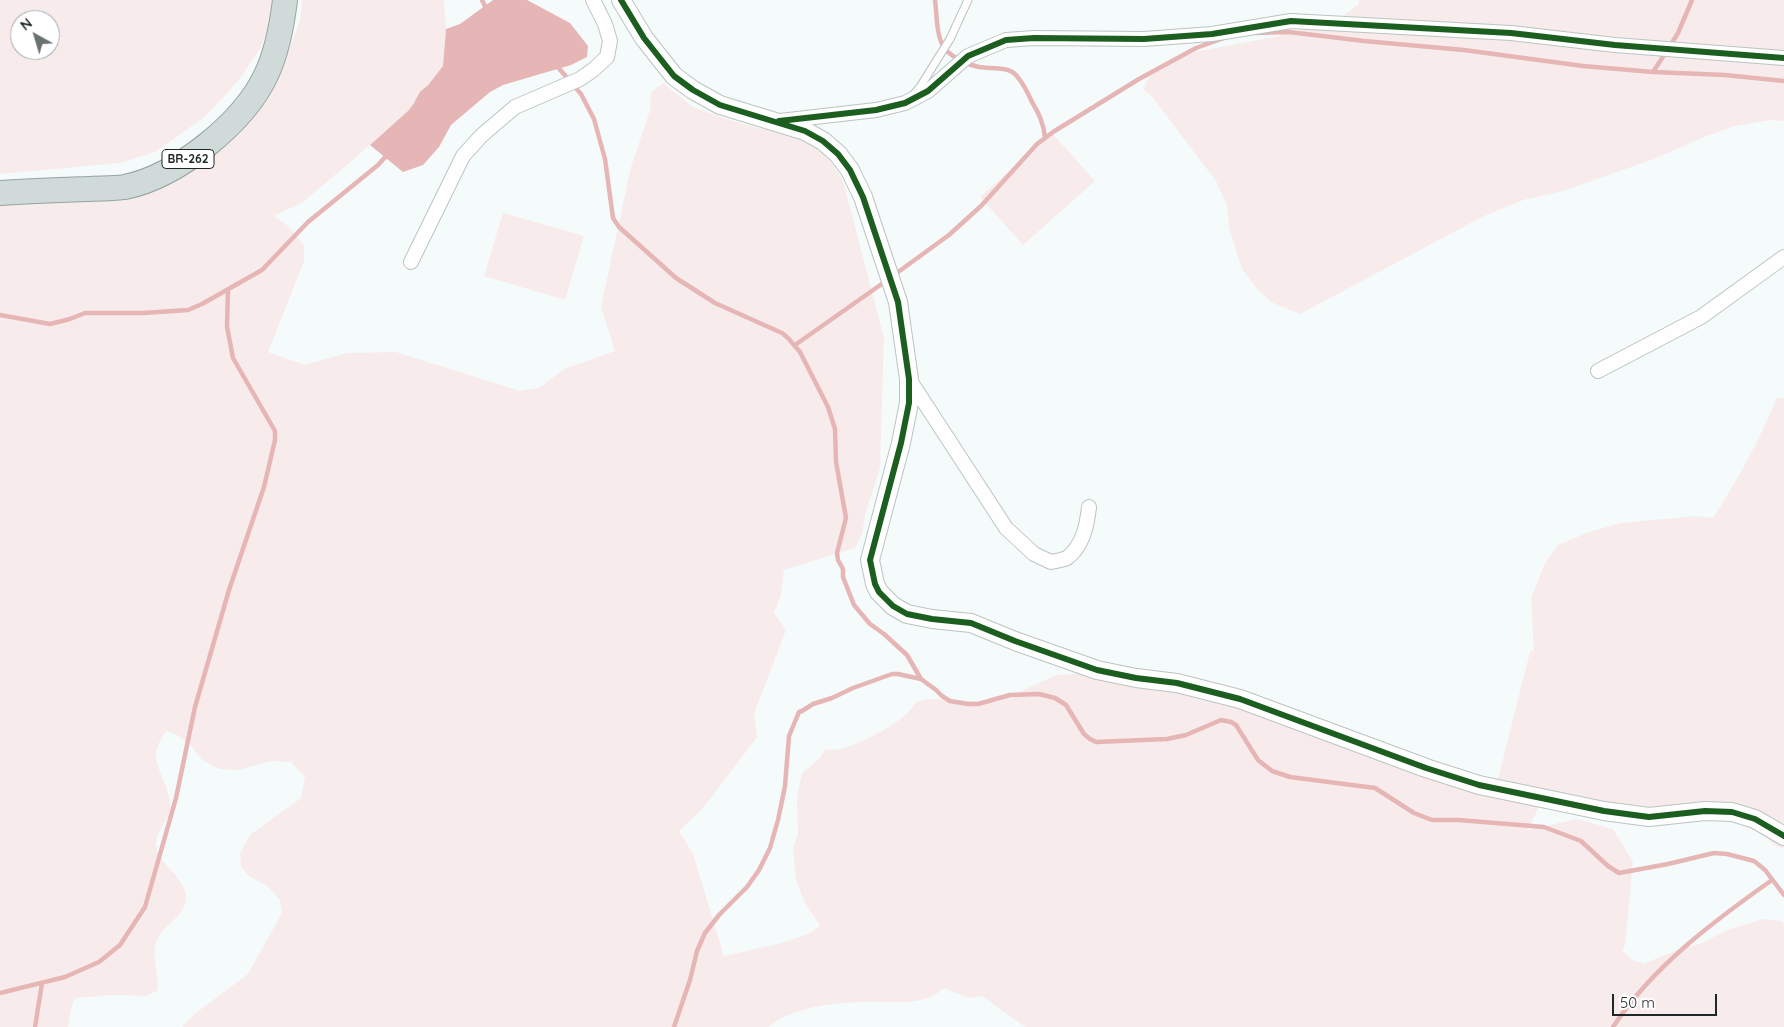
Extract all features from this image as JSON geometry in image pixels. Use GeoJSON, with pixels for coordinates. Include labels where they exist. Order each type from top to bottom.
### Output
{"type":"FeatureCollection","features":[{"type":"Feature","properties":{"kind":"highway","name":"BR-262"},"geometry":{"type":"LineString","coordinates":[[0,193],[125,187],[161,175],[190,158],[211,142],[245,107],[266,74],[282,24],[285,0]]}},
{"type":"Feature","properties":{"kind":"street"},"geometry":{"type":"LineString","coordinates":[[411,262],[463,156],[481,136],[515,107],[580,79],[607,57],[610,41],[605,24],[593,0]]}},
{"type":"Feature","properties":{"kind":"street"},"geometry":{"type":"LineString","coordinates":[[621,0],[644,38],[674,76],[693,90],[720,105],[805,132],[824,141],[838,154],[850,170],[863,197],[898,302],[909,379],[908,402],[901,443],[870,560],[875,584],[879,592],[892,606],[907,614],[971,623],[1097,670],[1136,678],[1177,683],[1240,699],[1426,768],[1479,785],[1604,811],[1649,817],[1705,811],[1732,812],[1755,819],[1784,836]]}},
{"type":"Feature","properties":{"kind":"street"},"geometry":{"type":"LineString","coordinates":[[774,122],[876,110],[905,103],[928,91],[968,56],[1006,40],[1034,38],[1144,39],[1212,34],[1291,21],[1511,33],[1615,45],[1784,58]]}},
{"type":"Feature","properties":{"kind":"street"},"geometry":{"type":"LineString","coordinates":[[1598,371],[1701,317],[1784,257]]}},
{"type":"Feature","properties":{"kind":"street"},"geometry":{"type":"LineString","coordinates":[[909,379],[1006,528],[1034,554],[1051,562],[1066,558],[1077,546],[1087,528],[1089,507]]}},
{"type":"Feature","properties":{"kind":"lane"},"geometry":{"type":"LineString","coordinates":[[905,103],[920,87],[935,63],[958,24],[968,0]]}},
{"type":"Feature","properties":{"kind":"shaded area"},"geometry":{"type":"Polygon","coordinates":[[[0,0],[275,0],[274,12],[260,49],[238,81],[205,117],[155,152],[120,163],[0,174],[0,0]]]}},
{"type":"Feature","properties":{"kind":"shaded area"},"geometry":{"type":"Polygon","coordinates":[[[302,0],[444,0],[446,29],[443,66],[408,111],[303,202],[274,216],[287,225],[304,245],[304,261],[268,352],[305,365],[347,353],[396,352],[520,391],[539,388],[564,369],[615,351],[601,307],[631,167],[650,110],[651,92],[663,83],[693,107],[758,128],[802,135],[827,155],[843,181],[884,338],[880,468],[865,515],[862,534],[855,548],[784,570],[781,595],[774,613],[786,630],[754,714],[757,737],[704,807],[679,831],[693,854],[724,956],[778,944],[808,934],[820,926],[804,901],[796,880],[793,849],[798,833],[797,798],[802,773],[819,759],[825,750],[841,749],[883,731],[911,710],[916,702],[926,699],[996,702],[1057,675],[1089,673],[1218,694],[1497,783],[1530,652],[1534,650],[1531,599],[1544,565],[1558,545],[1589,532],[1621,523],[1696,516],[1713,518],[1748,460],[1777,398],[1784,398],[1784,849],[1775,846],[1749,821],[1654,813],[1545,794],[1528,830],[1577,819],[1613,829],[1633,862],[1625,945],[1622,950],[1631,959],[1643,964],[1680,949],[1702,943],[1725,931],[1763,919],[1781,921],[1784,924],[1784,1027],[1025,1027],[982,996],[968,998],[944,988],[935,995],[914,1001],[823,1005],[788,1015],[768,1027],[182,1027],[193,1015],[248,974],[282,913],[280,900],[266,885],[250,877],[241,867],[240,854],[250,835],[301,798],[305,777],[291,762],[271,761],[238,770],[219,769],[202,760],[190,745],[177,735],[166,731],[158,746],[156,755],[159,770],[168,794],[170,810],[157,836],[156,846],[162,859],[182,884],[186,898],[183,909],[161,933],[156,944],[157,991],[145,996],[112,995],[75,998],[71,1008],[68,1027],[0,1027],[0,202],[125,189],[260,98],[284,62],[301,18],[302,0]]]}},
{"type":"Feature","properties":{"kind":"shaded area"},"geometry":{"type":"Polygon","coordinates":[[[493,0],[527,0],[570,23],[588,46],[587,57],[571,65],[503,85],[490,92],[451,125],[439,147],[423,165],[403,172],[370,145],[408,111],[443,66],[446,29],[460,24],[493,0]]]}},
{"type":"Feature","properties":{"kind":"shaded area"},"geometry":{"type":"Polygon","coordinates":[[[1359,0],[1784,0],[1784,121],[1772,120],[1735,126],[1704,137],[1654,159],[1560,192],[1523,200],[1482,217],[1300,314],[1273,303],[1258,290],[1242,269],[1229,228],[1227,206],[1216,181],[1150,94],[1143,90],[1152,72],[1179,55],[1279,36],[1338,20],[1358,5],[1359,0]]]}},
{"type":"Feature","properties":{"kind":"shaded area"},"geometry":{"type":"Polygon","coordinates":[[[1052,133],[1095,181],[1023,245],[980,197],[1052,133]]]}},
{"type":"Feature","properties":{"kind":"shaded area"},"geometry":{"type":"Polygon","coordinates":[[[503,213],[584,236],[565,300],[484,276],[503,213]]]}},
{"type":"Feature","properties":{"kind":"waterway"},"geometry":{"type":"LineString","coordinates":[[482,0],[487,10]]}},
{"type":"Feature","properties":{"kind":"waterway"},"geometry":{"type":"LineString","coordinates":[[935,0],[938,32],[945,49],[956,58],[970,65],[1004,69],[1013,72],[1021,81],[1039,115],[1044,128],[1045,138]]}},
{"type":"Feature","properties":{"kind":"waterway"},"geometry":{"type":"LineString","coordinates":[[1670,46],[1678,33],[1692,0]]}},
{"type":"Feature","properties":{"kind":"waterway"},"geometry":{"type":"LineString","coordinates":[[1256,33],[1289,32],[1464,50],[1583,66],[1653,72],[1725,75],[1784,81]]}},
{"type":"Feature","properties":{"kind":"waterway"},"geometry":{"type":"LineString","coordinates":[[894,275],[949,235],[981,206],[1037,144],[1053,132],[1139,79],[1196,48],[1224,38]]}},
{"type":"Feature","properties":{"kind":"waterway"},"geometry":{"type":"LineString","coordinates":[[1653,72],[1666,52]]}},
{"type":"Feature","properties":{"kind":"waterway"},"geometry":{"type":"LineString","coordinates":[[556,65],[581,94],[594,119],[605,159],[613,218],[619,227],[676,278],[715,303],[782,333],[800,352],[828,407],[835,429],[836,462],[846,518],[837,553],[838,560],[843,569],[843,577],[854,605],[870,624],[907,655],[921,679]]}},
{"type":"Feature","properties":{"kind":"waterway"},"geometry":{"type":"LineString","coordinates":[[417,102],[422,93],[427,89]]}},
{"type":"Feature","properties":{"kind":"waterway"},"geometry":{"type":"LineString","coordinates":[[0,315],[50,324],[85,313],[143,313],[188,310],[262,270],[308,222],[378,165],[388,154]]}},
{"type":"Feature","properties":{"kind":"waterway"},"geometry":{"type":"LineString","coordinates":[[795,345],[886,281]]}},
{"type":"Feature","properties":{"kind":"waterway"},"geometry":{"type":"LineString","coordinates":[[0,993],[65,977],[99,962],[120,945],[145,907],[176,798],[195,707],[229,590],[264,487],[275,440],[275,431],[233,358],[227,327],[228,289]]}},
{"type":"Feature","properties":{"kind":"waterway"},"geometry":{"type":"LineString","coordinates":[[674,1027],[690,980],[697,951],[705,933],[719,915],[747,887],[759,870],[770,848],[785,786],[789,736],[799,712],[813,704],[892,674],[921,679],[950,701],[968,704],[978,704],[1010,695],[1039,694],[1055,698],[1066,705],[1084,734],[1096,742],[1167,739],[1186,735],[1221,720],[1231,722],[1236,725],[1258,760],[1272,771],[1290,777],[1375,788],[1414,813],[1432,820],[1459,820],[1544,827],[1581,841],[1608,866],[1619,873],[1714,853],[1727,854],[1754,861],[1765,870],[1784,895]]}},
{"type":"Feature","properties":{"kind":"waterway"},"geometry":{"type":"LineString","coordinates":[[1613,1027],[1629,1005],[1666,964],[1707,928],[1772,880]]}},
{"type":"Feature","properties":{"kind":"waterway"},"geometry":{"type":"LineString","coordinates":[[35,1027],[42,983]]}},
{"type":"Feature","properties":{"kind":"cycle path"},"geometry":{"type":"LineString","coordinates":[[621,0],[644,38],[674,76],[693,90],[720,105],[805,131],[823,141],[838,154],[850,170],[863,197],[898,302],[909,379],[909,403],[901,443],[870,560],[875,584],[879,592],[893,606],[907,614],[971,623],[1097,670],[1136,678],[1177,683],[1240,699],[1426,768],[1479,785],[1604,811],[1649,817],[1705,811],[1732,812],[1755,819],[1784,836]]}},
{"type":"Feature","properties":{"kind":"cycle path"},"geometry":{"type":"LineString","coordinates":[[779,121],[876,110],[905,103],[928,91],[968,56],[1006,40],[1034,38],[1144,39],[1212,34],[1291,21],[1511,33],[1615,45],[1784,58]]}}]}
